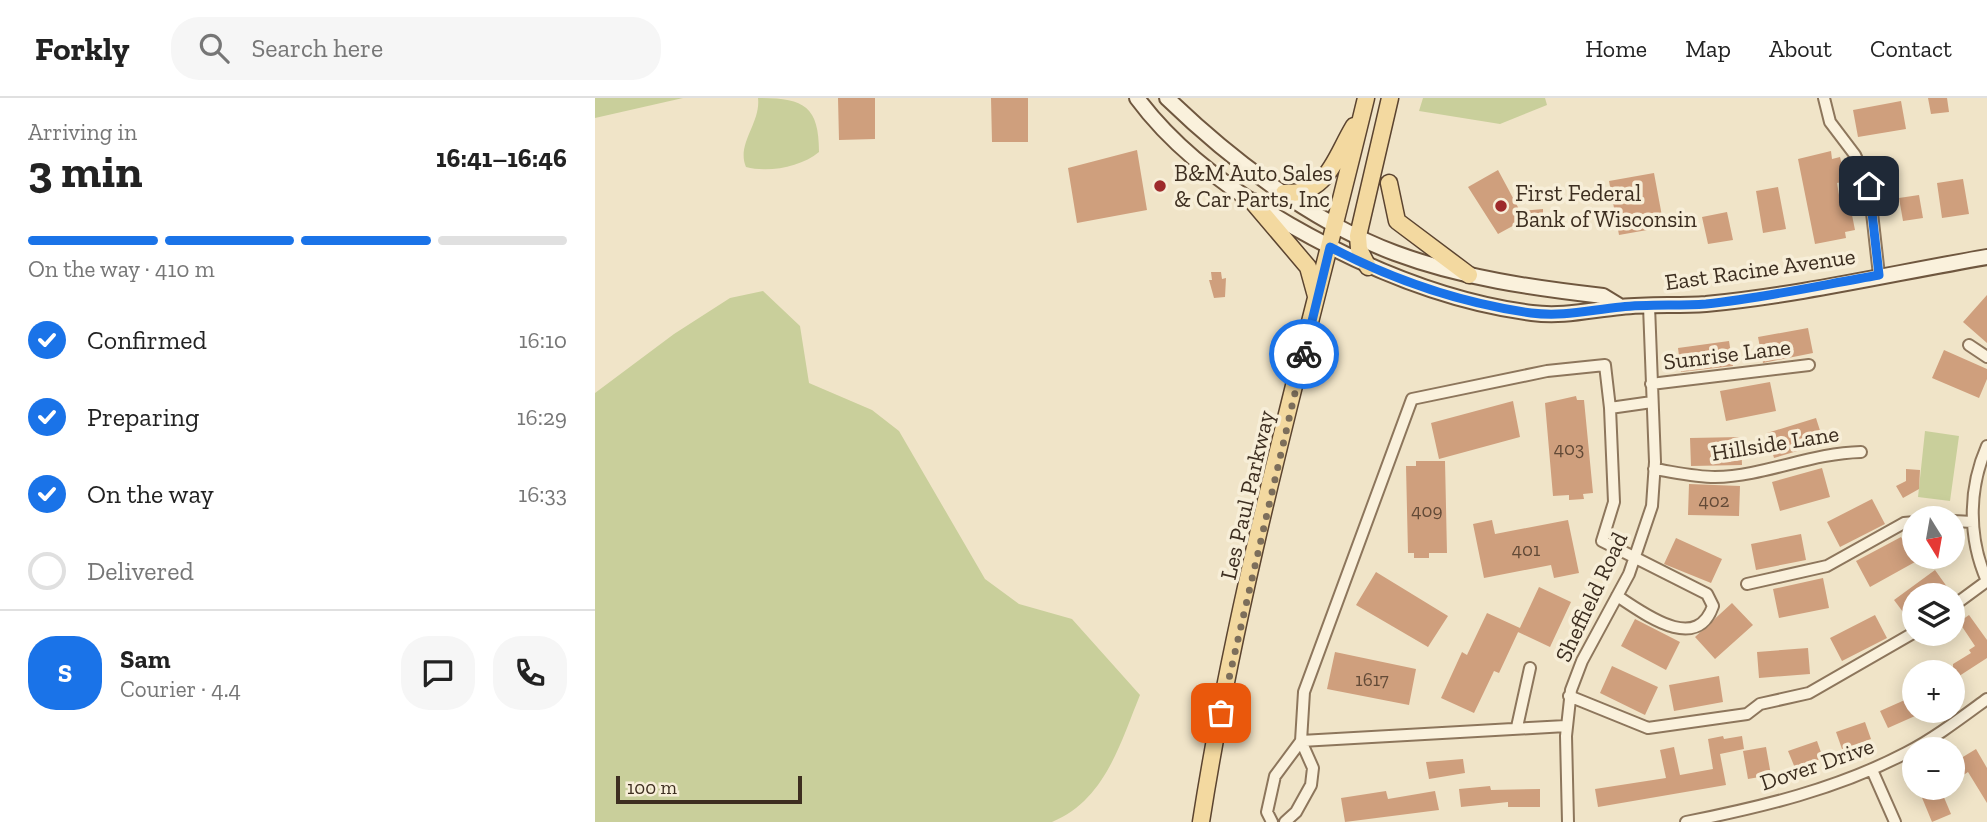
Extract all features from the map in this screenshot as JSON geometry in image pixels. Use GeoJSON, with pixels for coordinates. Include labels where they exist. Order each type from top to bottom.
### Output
{"type":"FeatureCollection","features":[{"type":"Feature","properties":{"kind":"main road","name":"East Racine Avenue"},"geometry":{"type":"LineString","coordinates":[[1137,98],[1188,152],[1252,201],[1368,267],[1478,303],[1533,313],[1579,315],[1621,307],[1707,304],[1987,257]]}},
{"type":"Feature","properties":{"kind":"main road","name":"East Racine Avenue"},"geometry":{"type":"LineString","coordinates":[[1167,98],[1208,138],[1283,192],[1374,244],[1469,275],[1603,296],[1621,307]]}},
{"type":"Feature","properties":{"kind":"main road"},"geometry":{"type":"LineString","coordinates":[[1368,267],[1359,249],[1358,236],[1390,98]]}},
{"type":"Feature","properties":{"kind":"main road"},"geometry":{"type":"LineString","coordinates":[[1283,192],[1301,194],[1318,186],[1365,105]]}},
{"type":"Feature","properties":{"kind":"main road","name":"Les Paul Parkway"},"geometry":{"type":"LineString","coordinates":[[1201,822],[1215,739],[1265,513],[1365,105]]}},
{"type":"Feature","properties":{"kind":"main road"},"geometry":{"type":"LineString","coordinates":[[1389,183],[1397,221],[1469,275]]}},
{"type":"Feature","properties":{"kind":"main road"},"geometry":{"type":"LineString","coordinates":[[1252,201],[1308,267],[1315,287],[1316,303]]}},
{"type":"Feature","properties":{"kind":"main road"},"geometry":{"type":"LineString","coordinates":[[1336,223],[1348,239],[1349,257]]}},
{"type":"Feature","properties":{"kind":"street"},"geometry":{"type":"LineString","coordinates":[[1824,98],[1830,122],[1855,155],[1869,186],[1879,275]]}},
{"type":"Feature","properties":{"kind":"street","name":"Sheffield Road"},"geometry":{"type":"LineString","coordinates":[[1568,822],[1566,726],[1569,696],[1582,661],[1635,559],[1649,520],[1654,469],[1649,306]]}},
{"type":"Feature","properties":{"kind":"street"},"geometry":{"type":"LineString","coordinates":[[1969,345],[1987,358]]}},
{"type":"Feature","properties":{"kind":"street"},"geometry":{"type":"LineString","coordinates":[[1285,822],[1296,812],[1311,785],[1313,768],[1301,741],[1304,692],[1412,399],[1546,372],[1605,365],[1610,408],[1614,502],[1602,541],[1707,594],[1713,606],[1710,613],[1693,626],[1674,629],[1617,596]]}},
{"type":"Feature","properties":{"kind":"street","name":"Sunrise Lane"},"geometry":{"type":"LineString","coordinates":[[1651,384],[1809,365]]}},
{"type":"Feature","properties":{"kind":"street"},"geometry":{"type":"LineString","coordinates":[[1610,408],[1652,402]]}},
{"type":"Feature","properties":{"kind":"street"},"geometry":{"type":"LineString","coordinates":[[1965,597],[1987,581],[1976,551],[1973,522],[1975,481],[1987,446]]}},
{"type":"Feature","properties":{"kind":"street","name":"Hillside Lane"},"geometry":{"type":"LineString","coordinates":[[1654,469],[1714,477],[1768,470],[1835,453],[1861,452]]}},
{"type":"Feature","properties":{"kind":"street"},"geometry":{"type":"LineString","coordinates":[[1965,522],[1973,522]]}},
{"type":"Feature","properties":{"kind":"street"},"geometry":{"type":"LineString","coordinates":[[1747,584],[1827,566],[1902,524]]}},
{"type":"Feature","properties":{"kind":"street"},"geometry":{"type":"LineString","coordinates":[[1569,696],[1648,728],[1747,715],[1760,704],[1809,693],[1902,639]]}},
{"type":"Feature","properties":{"kind":"street"},"geometry":{"type":"LineString","coordinates":[[1517,727],[1530,668]]}},
{"type":"Feature","properties":{"kind":"street","name":"Dover Drive"},"geometry":{"type":"LineString","coordinates":[[1686,822],[1770,804],[1872,770],[1934,737],[1987,699]]}},
{"type":"Feature","properties":{"kind":"street"},"geometry":{"type":"LineString","coordinates":[[1272,822],[1267,813],[1275,776],[1301,741],[1566,726]]}},
{"type":"Feature","properties":{"kind":"street"},"geometry":{"type":"LineString","coordinates":[[1872,770],[1895,822]]}},
{"type":"Feature","properties":{"kind":"green space"},"geometry":{"type":"Polygon","coordinates":[[[595,98],[683,98],[595,118],[595,98]]]}},
{"type":"Feature","properties":{"kind":"green space"},"geometry":{"type":"Polygon","coordinates":[[[758,98],[787,100],[805,107],[816,124],[819,152],[794,165],[765,169],[746,167],[744,150],[756,116],[758,98]]]}},
{"type":"Feature","properties":{"kind":"green space"},"geometry":{"type":"Polygon","coordinates":[[[1423,98],[1545,98],[1547,105],[1500,124],[1419,111],[1423,98]]]}},
{"type":"Feature","properties":{"kind":"green space"},"geometry":{"type":"Polygon","coordinates":[[[763,291],[800,326],[809,383],[872,410],[899,431],[985,579],[1019,604],[1072,619],[1140,695],[1108,769],[1085,800],[1070,812],[1052,822],[595,822],[595,393],[674,334],[730,298],[763,291]]]}},
{"type":"Feature","properties":{"kind":"green space"},"geometry":{"type":"Polygon","coordinates":[[[1925,431],[1959,436],[1950,501],[1918,497],[1925,431]]]}},
{"type":"Feature","properties":{"kind":"building"},"geometry":{"type":"Polygon","coordinates":[[[838,98],[875,98],[875,139],[839,140],[838,98]]]}},
{"type":"Feature","properties":{"kind":"building"},"geometry":{"type":"Polygon","coordinates":[[[991,98],[1028,98],[1028,142],[992,142],[991,98]]]}},
{"type":"Feature","properties":{"kind":"building"},"geometry":{"type":"Polygon","coordinates":[[[1928,98],[1947,98],[1949,112],[1931,114],[1928,98]]]}},
{"type":"Feature","properties":{"kind":"building"},"geometry":{"type":"Polygon","coordinates":[[[1901,101],[1906,129],[1858,137],[1853,110],[1901,101]]]}},
{"type":"Feature","properties":{"kind":"building"},"geometry":{"type":"Polygon","coordinates":[[[1137,150],[1147,210],[1077,223],[1068,168],[1137,150]]]}},
{"type":"Feature","properties":{"kind":"building"},"geometry":{"type":"Polygon","coordinates":[[[1831,151],[1832,159],[1840,157],[1846,181],[1837,183],[1841,207],[1850,205],[1855,230],[1845,232],[1846,238],[1815,244],[1798,159],[1831,151]]]}},
{"type":"Feature","properties":{"kind":"building"},"geometry":{"type":"Polygon","coordinates":[[[1498,170],[1520,211],[1543,209],[1543,221],[1520,222],[1498,234],[1468,187],[1498,170]]]}},
{"type":"Feature","properties":{"kind":"building"},"geometry":{"type":"Polygon","coordinates":[[[1654,173],[1664,227],[1619,235],[1609,181],[1654,173]]]}},
{"type":"Feature","properties":{"kind":"building"},"geometry":{"type":"Polygon","coordinates":[[[1963,179],[1969,214],[1942,218],[1937,183],[1963,179]]]}},
{"type":"Feature","properties":{"kind":"building"},"geometry":{"type":"Polygon","coordinates":[[[1778,187],[1786,229],[1763,233],[1756,191],[1778,187]]]}},
{"type":"Feature","properties":{"kind":"building"},"geometry":{"type":"Polygon","coordinates":[[[1919,195],[1923,218],[1903,221],[1899,198],[1919,195]]]}},
{"type":"Feature","properties":{"kind":"building"},"geometry":{"type":"Polygon","coordinates":[[[1727,212],[1733,240],[1708,244],[1702,217],[1727,212]]]}},
{"type":"Feature","properties":{"kind":"building"},"geometry":{"type":"Polygon","coordinates":[[[1211,272],[1221,272],[1222,279],[1226,278],[1225,297],[1214,298],[1209,280],[1212,280],[1211,272]]]}},
{"type":"Feature","properties":{"kind":"building"},"geometry":{"type":"Polygon","coordinates":[[[1987,295],[1987,343],[1963,322],[1987,295]]]}},
{"type":"Feature","properties":{"kind":"building"},"geometry":{"type":"Polygon","coordinates":[[[1808,328],[1813,353],[1763,363],[1758,337],[1808,328]]]}},
{"type":"Feature","properties":{"kind":"building"},"geometry":{"type":"Polygon","coordinates":[[[1729,341],[1733,366],[1681,372],[1678,348],[1729,341]]]}},
{"type":"Feature","properties":{"kind":"building"},"geometry":{"type":"Polygon","coordinates":[[[1944,350],[1987,369],[1987,379],[1979,398],[1932,378],[1944,350]]]}},
{"type":"Feature","properties":{"kind":"building"},"geometry":{"type":"Polygon","coordinates":[[[1770,382],[1776,411],[1726,421],[1720,391],[1770,382]]]}},
{"type":"Feature","properties":{"kind":"building"},"geometry":{"type":"Polygon","coordinates":[[[1576,396],[1577,400],[1584,400],[1593,493],[1583,494],[1584,499],[1569,500],[1569,495],[1553,496],[1545,403],[1576,396]]]}},
{"type":"Feature","properties":{"kind":"building"},"geometry":{"type":"Polygon","coordinates":[[[1513,401],[1520,437],[1439,459],[1431,423],[1513,401]]]}},
{"type":"Feature","properties":{"kind":"building"},"geometry":{"type":"Polygon","coordinates":[[[1816,418],[1824,443],[1774,458],[1767,433],[1816,418]]]}},
{"type":"Feature","properties":{"kind":"building"},"geometry":{"type":"Polygon","coordinates":[[[1741,437],[1742,465],[1691,466],[1690,438],[1741,437]]]}},
{"type":"Feature","properties":{"kind":"building"},"geometry":{"type":"Polygon","coordinates":[[[1416,461],[1445,461],[1447,553],[1429,553],[1429,558],[1414,558],[1414,553],[1408,553],[1406,466],[1416,466],[1416,461]]]}},
{"type":"Feature","properties":{"kind":"building"},"geometry":{"type":"Polygon","coordinates":[[[1822,468],[1830,497],[1780,511],[1772,482],[1822,468]]]}},
{"type":"Feature","properties":{"kind":"building"},"geometry":{"type":"Polygon","coordinates":[[[1906,469],[1920,470],[1919,489],[1903,498],[1896,486],[1906,481],[1906,469]]]}},
{"type":"Feature","properties":{"kind":"building"},"geometry":{"type":"Polygon","coordinates":[[[1689,484],[1740,486],[1739,516],[1688,515],[1689,484]]]}},
{"type":"Feature","properties":{"kind":"building"},"geometry":{"type":"Polygon","coordinates":[[[1872,499],[1885,524],[1840,547],[1827,522],[1872,499]]]}},
{"type":"Feature","properties":{"kind":"building"},"geometry":{"type":"Polygon","coordinates":[[[1492,520],[1495,534],[1568,520],[1579,573],[1554,578],[1551,565],[1484,578],[1473,524],[1492,520]]]}},
{"type":"Feature","properties":{"kind":"building"},"geometry":{"type":"Polygon","coordinates":[[[1801,534],[1806,560],[1756,570],[1751,544],[1801,534]]]}},
{"type":"Feature","properties":{"kind":"building"},"geometry":{"type":"Polygon","coordinates":[[[1676,538],[1722,559],[1711,583],[1664,564],[1676,538]]]}},
{"type":"Feature","properties":{"kind":"building"},"geometry":{"type":"Polygon","coordinates":[[[1902,539],[1902,569],[1870,587],[1856,561],[1902,539]]]}},
{"type":"Feature","properties":{"kind":"building"},"geometry":{"type":"Polygon","coordinates":[[[1935,570],[1944,583],[1917,583],[1935,570]]]}},
{"type":"Feature","properties":{"kind":"building"},"geometry":{"type":"Polygon","coordinates":[[[1376,572],[1448,616],[1428,647],[1356,605],[1376,572]]]}},
{"type":"Feature","properties":{"kind":"building"},"geometry":{"type":"Polygon","coordinates":[[[1823,578],[1829,608],[1779,618],[1773,589],[1823,578]]]}},
{"type":"Feature","properties":{"kind":"building"},"geometry":{"type":"Polygon","coordinates":[[[1539,587],[1571,602],[1550,647],[1518,632],[1539,587]]]}},
{"type":"Feature","properties":{"kind":"building"},"geometry":{"type":"Polygon","coordinates":[[[1902,594],[1902,611],[1894,600],[1902,594]]]}},
{"type":"Feature","properties":{"kind":"building"},"geometry":{"type":"Polygon","coordinates":[[[1732,603],[1753,625],[1715,659],[1695,637],[1732,603]]]}},
{"type":"Feature","properties":{"kind":"building"},"geometry":{"type":"Polygon","coordinates":[[[1487,613],[1520,628],[1499,673],[1494,671],[1474,713],[1441,698],[1462,652],[1467,655],[1487,613]]]}},
{"type":"Feature","properties":{"kind":"building"},"geometry":{"type":"Polygon","coordinates":[[[1875,615],[1887,638],[1842,661],[1830,638],[1875,615]]]}},
{"type":"Feature","properties":{"kind":"building"},"geometry":{"type":"Polygon","coordinates":[[[1969,615],[1987,640],[1987,658],[1965,672],[1965,660],[1960,660],[1971,653],[1969,650],[1975,646],[1965,631],[1965,618],[1969,615]]]}},
{"type":"Feature","properties":{"kind":"building"},"geometry":{"type":"Polygon","coordinates":[[[1635,619],[1680,642],[1666,670],[1621,646],[1635,619]]]}},
{"type":"Feature","properties":{"kind":"building"},"geometry":{"type":"Polygon","coordinates":[[[1808,648],[1810,674],[1759,678],[1757,652],[1808,648]]]}},
{"type":"Feature","properties":{"kind":"building"},"geometry":{"type":"Polygon","coordinates":[[[1335,652],[1416,669],[1409,705],[1327,689],[1335,652]]]}},
{"type":"Feature","properties":{"kind":"building"},"geometry":{"type":"Polygon","coordinates":[[[1612,666],[1658,687],[1645,715],[1600,693],[1612,666]]]}},
{"type":"Feature","properties":{"kind":"building"},"geometry":{"type":"Polygon","coordinates":[[[1719,676],[1723,702],[1674,711],[1669,685],[1719,676]]]}},
{"type":"Feature","properties":{"kind":"building"},"geometry":{"type":"Polygon","coordinates":[[[1902,701],[1902,722],[1888,728],[1880,711],[1902,701]]]}},
{"type":"Feature","properties":{"kind":"building"},"geometry":{"type":"Polygon","coordinates":[[[1865,722],[1871,739],[1842,749],[1836,732],[1865,722]]]}},
{"type":"Feature","properties":{"kind":"building"},"geometry":{"type":"Polygon","coordinates":[[[1723,736],[1724,739],[1742,736],[1744,749],[1720,754],[1726,785],[1598,807],[1595,789],[1666,778],[1660,750],[1674,747],[1680,775],[1713,769],[1708,739],[1723,736]]]}},
{"type":"Feature","properties":{"kind":"building"},"geometry":{"type":"Polygon","coordinates":[[[1817,741],[1823,758],[1795,768],[1788,751],[1817,741]]]}},
{"type":"Feature","properties":{"kind":"building"},"geometry":{"type":"Polygon","coordinates":[[[1766,747],[1771,775],[1748,779],[1743,751],[1766,747]]]}},
{"type":"Feature","properties":{"kind":"building"},"geometry":{"type":"Polygon","coordinates":[[[1976,749],[1987,768],[1987,803],[1968,772],[1965,774],[1965,756],[1976,749]]]}},
{"type":"Feature","properties":{"kind":"building"},"geometry":{"type":"Polygon","coordinates":[[[1463,759],[1465,773],[1429,779],[1426,762],[1463,759]]]}},
{"type":"Feature","properties":{"kind":"building"},"geometry":{"type":"Polygon","coordinates":[[[1490,786],[1491,790],[1540,789],[1540,807],[1508,807],[1508,802],[1461,807],[1459,789],[1490,786]]]}},
{"type":"Feature","properties":{"kind":"building"},"geometry":{"type":"Polygon","coordinates":[[[1386,791],[1388,799],[1435,791],[1439,810],[1345,822],[1341,798],[1386,791]]]}},
{"type":"Feature","properties":{"kind":"building"},"geometry":{"type":"Polygon","coordinates":[[[1923,800],[1945,800],[1951,814],[1932,822],[1923,800]]]}},
{"type":"Feature","properties":{"kind":"way so far"},"geometry":{"type":"LineString","coordinates":[[1221,713],[1265,513],[1304,354]]}},
{"type":"Feature","properties":{"kind":"place","name":"B&M Auto Sales & Car Parts, Inc"},"geometry":{"type":"Point","coordinates":[1160,186]}},
{"type":"Feature","properties":{"kind":"place","name":"First Federal Bank of Wisconsin"},"geometry":{"type":"Point","coordinates":[1501,206]}},
{"type":"Feature","properties":{"kind":"route"},"geometry":{"type":"LineString","coordinates":[[1304,354],[1330,247],[1368,267],[1423,287],[1478,303],[1533,313],[1579,315],[1621,307],[1707,304],[1879,275],[1869,186]]}}]}
